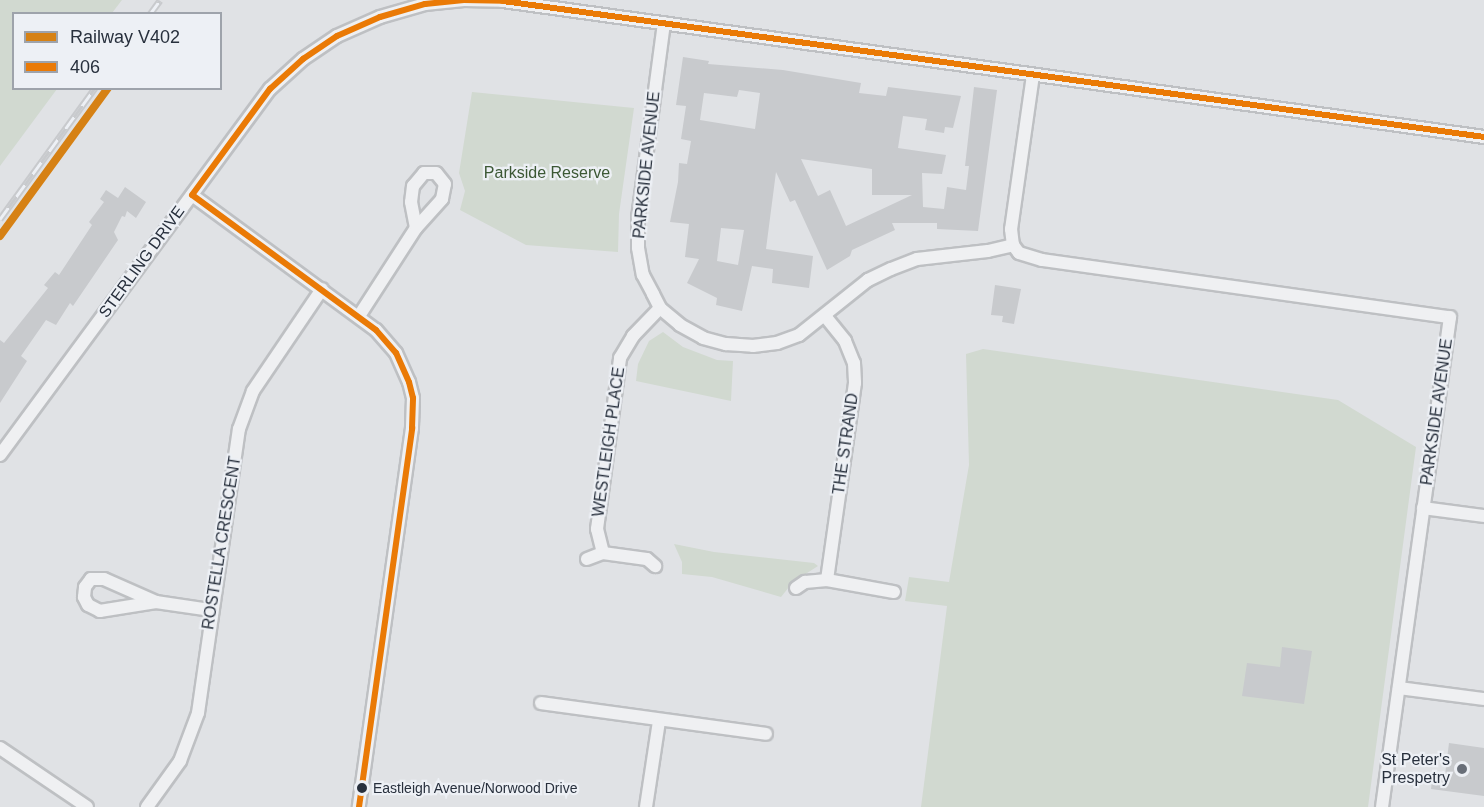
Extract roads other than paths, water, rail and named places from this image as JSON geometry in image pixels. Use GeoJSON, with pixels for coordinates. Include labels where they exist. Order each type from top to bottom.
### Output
{"type":"FeatureCollection","features":[{"type":"Feature","properties":{"kind":"street","name":"STERLING DRIVE"},"geometry":{"type":"LineString","coordinates":[[0,455],[257,105],[288,72],[337,36],[380,16],[435,3],[486,0],[1484,137]]}},
{"type":"Feature","properties":{"kind":"street","name":"PARKSIDE AVENUE"},"geometry":{"type":"LineString","coordinates":[[664,23],[638,217],[638,248],[643,275],[660,308],[680,325],[703,338],[726,344],[777,343],[799,334],[825,316],[868,280],[891,268],[917,259],[988,251],[1013,244],[1019,253],[1042,260],[1450,317],[1382,807]]}},
{"type":"Feature","properties":{"kind":"street"},"geometry":{"type":"LineString","coordinates":[[1013,244],[1011,229],[1033,75]]}},
{"type":"Feature","properties":{"kind":"street"},"geometry":{"type":"LineString","coordinates":[[192,195],[359,316],[387,340],[405,368],[414,415],[359,807]]}},
{"type":"Feature","properties":{"kind":"street"},"geometry":{"type":"LineString","coordinates":[[359,316],[416,228]]}},
{"type":"Feature","properties":{"kind":"street","name":"ROSTELLA CRESCENT"},"geometry":{"type":"LineString","coordinates":[[147,807],[180,761],[198,713],[211,610],[239,429],[253,391],[322,290]]}},
{"type":"Feature","properties":{"kind":"street","name":"WESTLEIGH PLACE"},"geometry":{"type":"LineString","coordinates":[[603,553],[597,529],[620,358],[633,336],[660,308]]}},
{"type":"Feature","properties":{"kind":"street","name":"THE STRAND"},"geometry":{"type":"LineString","coordinates":[[825,316],[845,341],[854,363],[855,383],[827,580]]}},
{"type":"Feature","properties":{"kind":"street"},"geometry":{"type":"LineString","coordinates":[[1423,508],[1484,516]]}},
{"type":"Feature","properties":{"kind":"street"},"geometry":{"type":"LineString","coordinates":[[587,559],[603,553],[647,559],[655,566]]}},
{"type":"Feature","properties":{"kind":"street"},"geometry":{"type":"LineString","coordinates":[[156,602],[100,610],[88,605],[84,597],[85,587],[91,579],[104,579],[156,602],[211,610]]}},
{"type":"Feature","properties":{"kind":"street"},"geometry":{"type":"LineString","coordinates":[[795,588],[805,582],[827,580],[894,592]]}},
{"type":"Feature","properties":{"kind":"street"},"geometry":{"type":"LineString","coordinates":[[1399,688],[1484,699]]}},
{"type":"Feature","properties":{"kind":"street"},"geometry":{"type":"LineString","coordinates":[[541,703],[766,734]]}},
{"type":"Feature","properties":{"kind":"street"},"geometry":{"type":"LineString","coordinates":[[646,807],[659,721]]}},
{"type":"Feature","properties":{"kind":"street"},"geometry":{"type":"LineString","coordinates":[[2,752],[87,807]]}},
{"type":"Feature","properties":{"kind":"railway"},"geometry":{"type":"LineString","coordinates":[[151,12],[160,0]]}},
{"type":"Feature","properties":{"kind":"railway"},"geometry":{"type":"LineString","coordinates":[[0,219],[94,90]]}},
{"type":"Feature","properties":{"kind":"rail line","name":"V402"},"geometry":{"type":"LineString","coordinates":[[0,236],[107,90]]}},
{"type":"Feature","properties":{"kind":"place","name":"St Peter's Prespetry"},"geometry":{"type":"Point","coordinates":[1462,769]}},
{"type":"Feature","properties":{"kind":"place","name":"Eastleigh Avenue/Norwood Drive"},"geometry":{"type":"Point","coordinates":[362,788]}},
{"type":"Feature","properties":{"kind":"park label","name":"Parkside Reserve"},"geometry":{"type":"Point","coordinates":[547,173]}}]}
